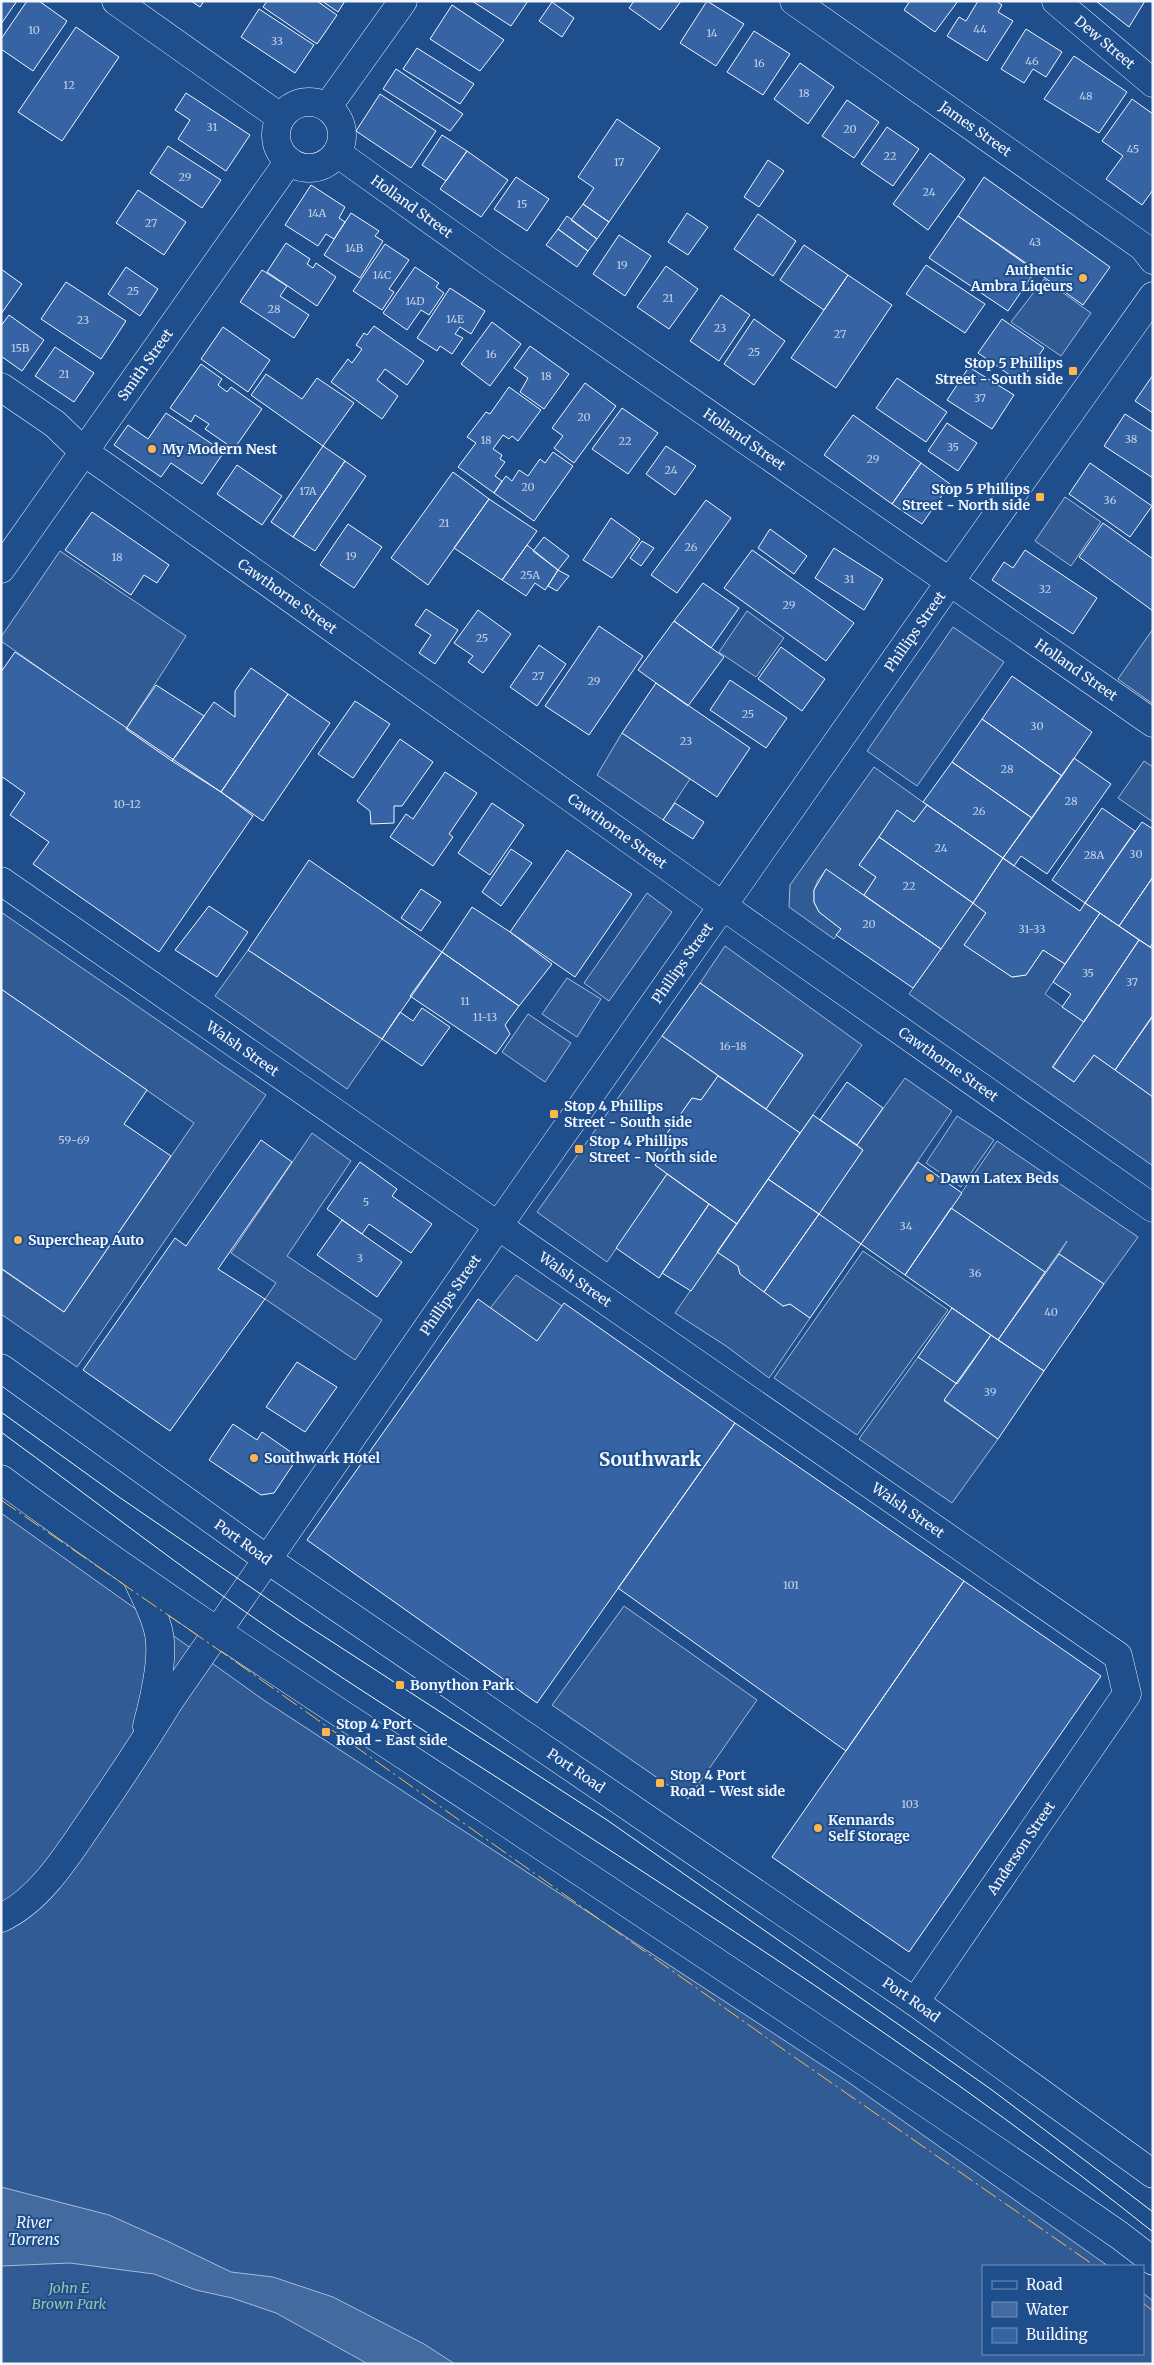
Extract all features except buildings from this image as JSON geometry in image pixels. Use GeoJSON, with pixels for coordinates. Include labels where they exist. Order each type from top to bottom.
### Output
{"type":"FeatureCollection","features":[{"type":"Feature","properties":{"kind":"main road"},"geometry":{"type":"LineString","coordinates":[[116,1],[280,117]]}},
{"type":"Feature","properties":{"kind":"main road"},"geometry":{"type":"LineString","coordinates":[[328,106],[403,1]]}},
{"type":"Feature","properties":{"kind":"main road","name":"James Street"},"geometry":{"type":"LineString","coordinates":[[794,1],[1143,247],[1153,260]]}},
{"type":"Feature","properties":{"kind":"main road","name":"Dew Street"},"geometry":{"type":"LineString","coordinates":[[1056,1],[1153,83]]}},
{"type":"Feature","properties":{"kind":"main road"},"geometry":{"type":"LineString","coordinates":[[311,101],[328,106],[339,119],[343,136],[338,153],[324,165],[306,168],[288,162],[278,149],[276,133],[280,117],[293,105],[311,101]]}},
{"type":"Feature","properties":{"kind":"main road","name":"Holland Street"},"geometry":{"type":"LineString","coordinates":[[338,153],[949,583],[1153,724]]}},
{"type":"Feature","properties":{"kind":"main road","name":"Smith Street"},"geometry":{"type":"LineString","coordinates":[[1,569],[288,162]]}},
{"type":"Feature","properties":{"kind":"main road","name":"Phillips Street"},"geometry":{"type":"LineString","coordinates":[[126,1770],[218,1632],[498,1226],[949,583],[1153,296]]}},
{"type":"Feature","properties":{"kind":"main road","name":"Cawthorne Street"},"geometry":{"type":"LineString","coordinates":[[1,387],[55,424],[84,452],[722,906],[1153,1208]]}},
{"type":"Feature","properties":{"kind":"main road","name":"Cawthorne Street"},"geometry":{"type":"LineString","coordinates":[[1,405],[47,436],[84,452]]}},
{"type":"Feature","properties":{"kind":"main road","name":"Walsh Street"},"geometry":{"type":"LineString","coordinates":[[1,881],[905,1506],[1118,1656],[1127,1694]]}},
{"type":"Feature","properties":{"kind":"main road","name":"Port Road"},"geometry":{"type":"LineString","coordinates":[[1,1368],[268,1560],[915,2002],[1153,2174]]}},
{"type":"Feature","properties":{"kind":"main road"},"geometry":{"type":"LineString","coordinates":[[1,1479],[218,1632],[865,2060],[1119,2235],[1153,2261]]}},
{"type":"Feature","properties":{"kind":"main road"},"geometry":{"type":"LineString","coordinates":[[1,1918],[11,1914],[40,1888],[126,1770],[146,1731],[161,1649],[154,1616],[136,1576]]}},
{"type":"Feature","properties":{"kind":"main road","name":"Anderson Street"},"geometry":{"type":"LineString","coordinates":[[915,2002],[1127,1694]]}},
{"type":"Feature","properties":{"kind":"shaded area"},"geometry":{"type":"Polygon","coordinates":[[[1044,279],[1091,313],[1061,356],[1011,322],[1044,279]]]}},
{"type":"Feature","properties":{"kind":"shaded area"},"geometry":{"type":"Polygon","coordinates":[[[1065,497],[1101,522],[1071,566],[1035,541],[1065,497]]]}},
{"type":"Feature","properties":{"kind":"shaded area"},"geometry":{"type":"Polygon","coordinates":[[[60,551],[186,636],[126,729],[1,641],[1,637],[60,551]]]}},
{"type":"Feature","properties":{"kind":"shaded area"},"geometry":{"type":"Polygon","coordinates":[[[747,611],[784,638],[756,677],[719,652],[747,611]]]}},
{"type":"Feature","properties":{"kind":"shaded area"},"geometry":{"type":"Polygon","coordinates":[[[953,627],[1004,662],[917,786],[867,751],[953,627]]]}},
{"type":"Feature","properties":{"kind":"shaded area"},"geometry":{"type":"Polygon","coordinates":[[[1153,629],[1153,704],[1118,679],[1153,629]]]}},
{"type":"Feature","properties":{"kind":"shaded area"},"geometry":{"type":"Polygon","coordinates":[[[622,733],[690,779],[663,820],[597,775],[622,733]]]}},
{"type":"Feature","properties":{"kind":"shaded area"},"geometry":{"type":"Polygon","coordinates":[[[1144,761],[1153,767],[1153,822],[1118,798],[1144,761]]]}},
{"type":"Feature","properties":{"kind":"shaded area"},"geometry":{"type":"Polygon","coordinates":[[[874,767],[927,805],[914,822],[897,811],[859,865],[876,877],[864,895],[826,870],[818,880],[814,890],[814,902],[819,912],[841,929],[834,939],[789,907],[790,885],[874,767]]]}},
{"type":"Feature","properties":{"kind":"shaded area"},"geometry":{"type":"Polygon","coordinates":[[[647,893],[672,912],[609,1001],[584,983],[647,893]]]}},
{"type":"Feature","properties":{"kind":"shaded area"},"geometry":{"type":"Polygon","coordinates":[[[973,903],[986,913],[965,945],[1012,977],[1026,975],[1043,950],[1065,964],[1045,994],[1084,1022],[1052,1067],[1074,1082],[1094,1055],[1153,1097],[1153,1166],[909,994],[973,903]]]}},
{"type":"Feature","properties":{"kind":"shaded area"},"geometry":{"type":"Polygon","coordinates":[[[1,912],[266,1095],[77,1367],[1,1314],[1,1269],[64,1312],[194,1123],[1,989],[1,912]]]}},
{"type":"Feature","properties":{"kind":"shaded area"},"geometry":{"type":"Polygon","coordinates":[[[725,946],[862,1045],[800,1133],[766,1109],[803,1055],[700,983],[725,946]]]}},
{"type":"Feature","properties":{"kind":"shaded area"},"geometry":{"type":"Polygon","coordinates":[[[248,950],[382,1039],[347,1089],[215,996],[248,950]]]}},
{"type":"Feature","properties":{"kind":"shaded area"},"geometry":{"type":"Polygon","coordinates":[[[567,978],[601,999],[577,1037],[542,1014],[567,978]]]}},
{"type":"Feature","properties":{"kind":"shaded area"},"geometry":{"type":"Polygon","coordinates":[[[528,1014],[571,1043],[545,1082],[502,1052],[528,1014]]]}},
{"type":"Feature","properties":{"kind":"shaded area"},"geometry":{"type":"Polygon","coordinates":[[[662,1036],[718,1076],[701,1100],[692,1098],[663,1139],[668,1148],[655,1165],[667,1174],[607,1262],[537,1212],[662,1036]]]}},
{"type":"Feature","properties":{"kind":"shaded area"},"geometry":{"type":"Polygon","coordinates":[[[905,1078],[952,1111],[861,1244],[819,1214],[863,1150],[857,1145],[905,1078]]]}},
{"type":"Feature","properties":{"kind":"shaded area"},"geometry":{"type":"Polygon","coordinates":[[[957,1116],[994,1140],[961,1187],[926,1163],[957,1116]]]}},
{"type":"Feature","properties":{"kind":"shaded area"},"geometry":{"type":"Polygon","coordinates":[[[312,1133],[351,1161],[287,1256],[382,1320],[355,1360],[265,1299],[276,1283],[231,1253],[312,1133]]]}},
{"type":"Feature","properties":{"kind":"shaded area"},"geometry":{"type":"Polygon","coordinates":[[[997,1141],[1138,1237],[1104,1284],[1059,1254],[1067,1241],[1045,1272],[951,1208],[997,1141]]]}},
{"type":"Feature","properties":{"kind":"shaded area"},"geometry":{"type":"Polygon","coordinates":[[[863,1251],[948,1310],[857,1435],[774,1378],[863,1251]]]}},
{"type":"Feature","properties":{"kind":"shaded area"},"geometry":{"type":"Polygon","coordinates":[[[717,1252],[738,1266],[740,1274],[783,1306],[790,1304],[810,1318],[769,1378],[726,1346],[675,1313],[717,1252]]]}},
{"type":"Feature","properties":{"kind":"shaded area"},"geometry":{"type":"Polygon","coordinates":[[[516,1275],[568,1310],[540,1345],[488,1311],[516,1275]]]}},
{"type":"Feature","properties":{"kind":"shaded area"},"geometry":{"type":"Polygon","coordinates":[[[918,1357],[957,1384],[944,1401],[998,1439],[952,1503],[859,1439],[918,1357]]]}},
{"type":"Feature","properties":{"kind":"shaded area"},"geometry":{"type":"Polygon","coordinates":[[[1,1513],[265,1701],[848,2082],[1107,2265],[982,2265],[982,2355],[1144,2355],[1144,2294],[1153,2301],[1153,2364],[1,2364],[1,1513]]]}},
{"type":"Feature","properties":{"kind":"shaded area"},"geometry":{"type":"Polygon","coordinates":[[[624,1606],[757,1700],[688,1799],[552,1705],[624,1606]]]}},
{"type":"Feature","properties":{"kind":"water","name":"River Torrens"},"geometry":{"type":"Polygon","coordinates":[[[1,2187],[109,2215],[231,2272],[273,2277],[333,2297],[424,2344],[455,2364],[368,2364],[276,2313],[232,2298],[196,2290],[154,2274],[70,2263],[1,2266],[1,2187]]]}},
{"type":"Feature","properties":{"kind":"tram line"},"geometry":{"type":"LineString","coordinates":[[1,1412],[119,1497],[300,1621],[607,1820],[992,2090],[1153,2212]]}},
{"type":"Feature","properties":{"kind":"tram line"},"geometry":{"type":"LineString","coordinates":[[1,1432],[174,1561],[280,1636],[697,1907],[852,2011],[1004,2118],[1153,2232]]}},
{"type":"Feature","properties":{"kind":"power"},"geometry":{"type":"LineString","coordinates":[[1,1500],[226,1655],[777,2045],[1094,2265]]}},
{"type":"Feature","properties":{"kind":"power"},"geometry":{"type":"LineString","coordinates":[[1144,2304],[1153,2311]]}},
{"type":"Feature","properties":{"kind":"place","name":"Authentic Ambra Liqeurs"},"geometry":{"type":"Point","coordinates":[1083,278]}},
{"type":"Feature","properties":{"kind":"place","name":"Stop 5 Phillips Street - South side"},"geometry":{"type":"Point","coordinates":[1073,371]}},
{"type":"Feature","properties":{"kind":"place","name":"My Modern Nest"},"geometry":{"type":"Point","coordinates":[152,449]}},
{"type":"Feature","properties":{"kind":"place","name":"Stop 5 Phillips Street - North side"},"geometry":{"type":"Point","coordinates":[1040,497]}},
{"type":"Feature","properties":{"kind":"place","name":"Stop 4 Phillips Street - South side"},"geometry":{"type":"Point","coordinates":[554,1114]}},
{"type":"Feature","properties":{"kind":"place","name":"Stop 4 Phillips Street - North side"},"geometry":{"type":"Point","coordinates":[579,1149]}},
{"type":"Feature","properties":{"kind":"place","name":"Dawn Latex Beds"},"geometry":{"type":"Point","coordinates":[930,1178]}},
{"type":"Feature","properties":{"kind":"place","name":"Supercheap Auto"},"geometry":{"type":"Point","coordinates":[18,1240]}},
{"type":"Feature","properties":{"kind":"place","name":"Southwark Hotel"},"geometry":{"type":"Point","coordinates":[254,1458]}},
{"type":"Feature","properties":{"kind":"place","name":"Bonython Park"},"geometry":{"type":"Point","coordinates":[400,1685]}},
{"type":"Feature","properties":{"kind":"place","name":"Stop 4 Port Road - East side"},"geometry":{"type":"Point","coordinates":[326,1732]}},
{"type":"Feature","properties":{"kind":"place","name":"Stop 4 Port Road - West side"},"geometry":{"type":"Point","coordinates":[660,1783]}},
{"type":"Feature","properties":{"kind":"place","name":"Kennards Self Storage"},"geometry":{"type":"Point","coordinates":[818,1828]}},
{"type":"Feature","properties":{"kind":"district","name":"Southwark"},"geometry":{"type":"Point","coordinates":[650,1459]}},
{"type":"Feature","properties":{"kind":"park label","name":"John E Brown Park"},"geometry":{"type":"Point","coordinates":[69,2296]}}]}
